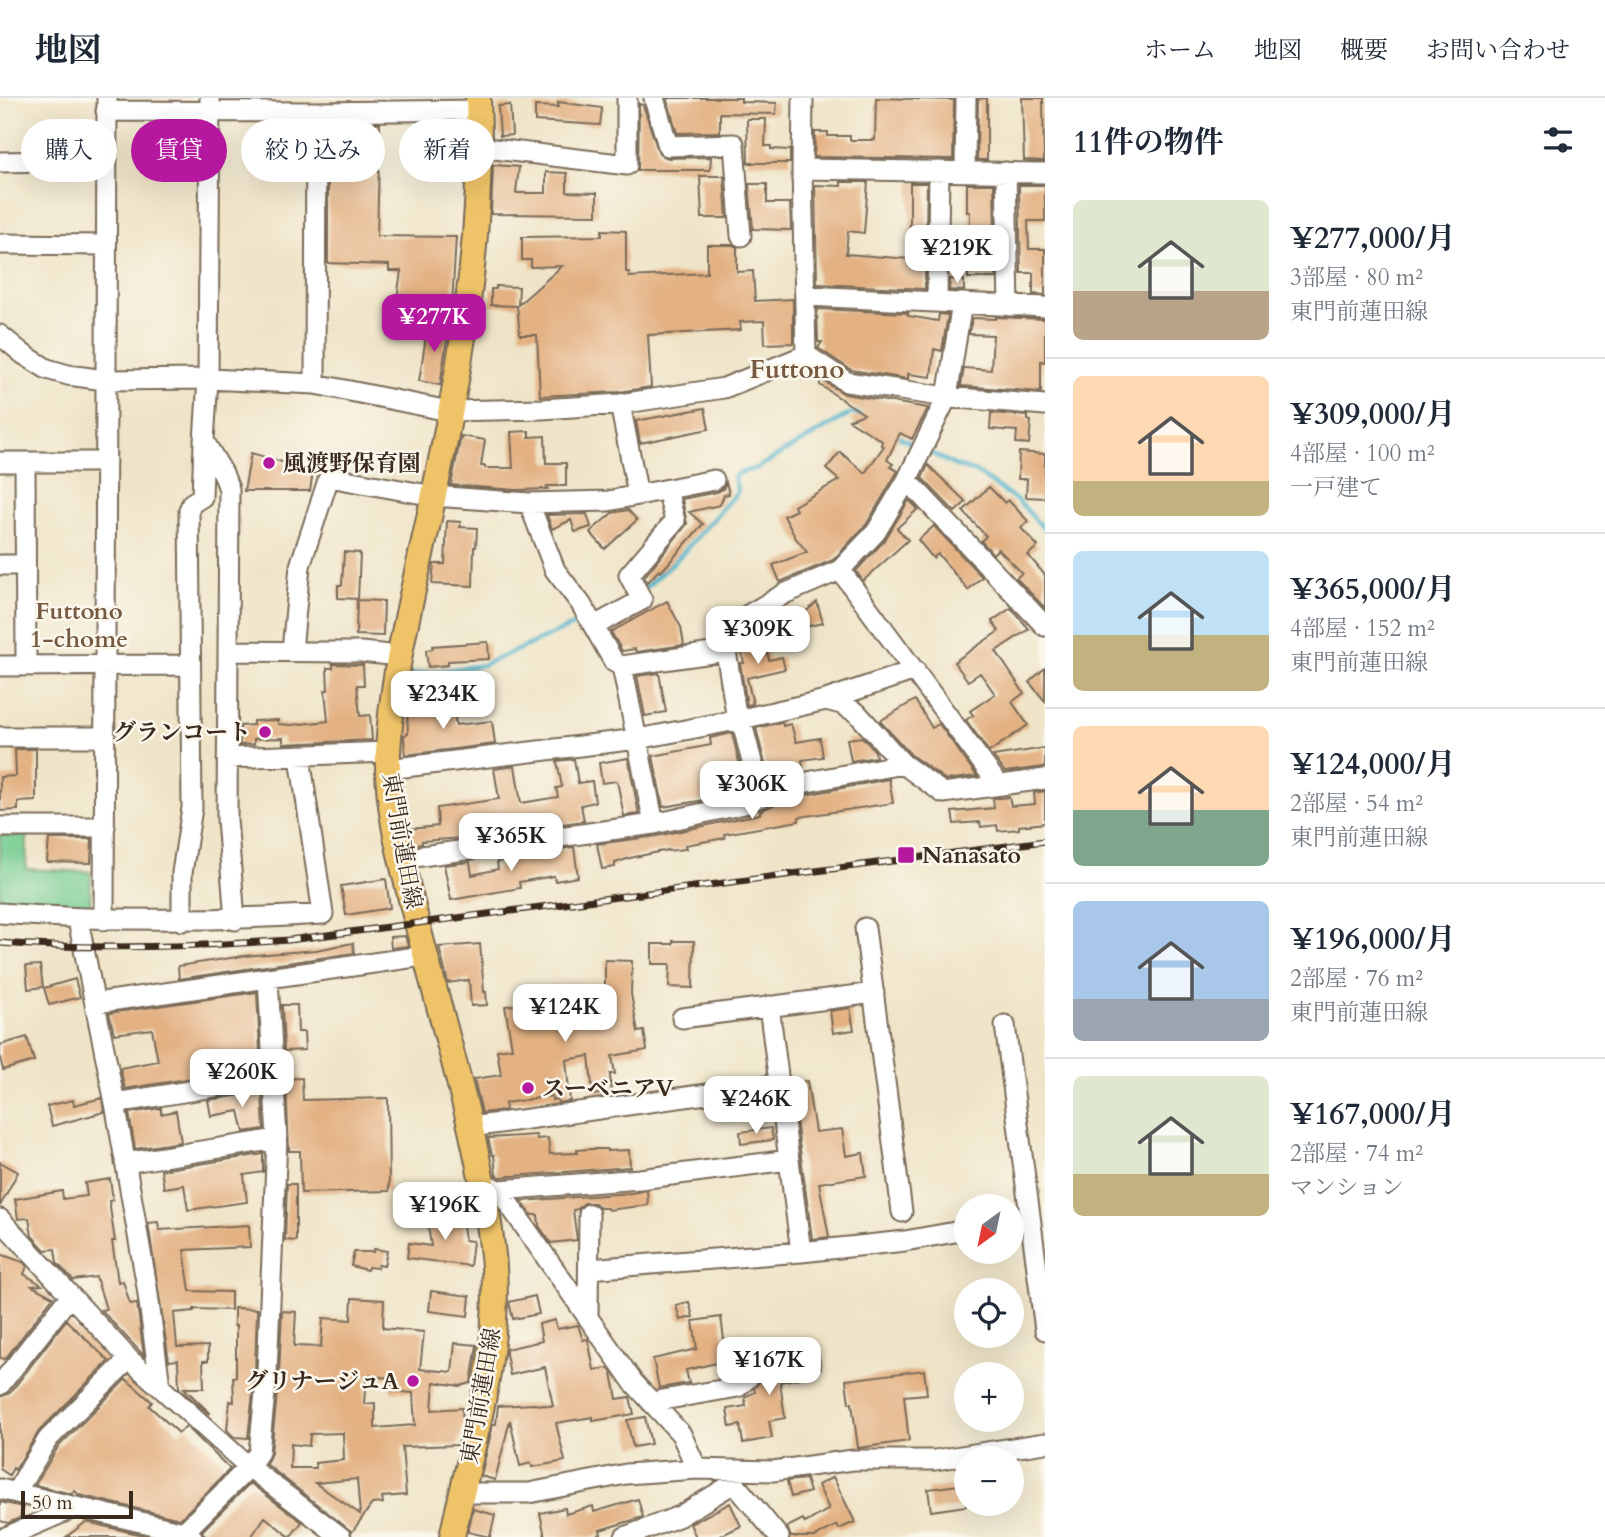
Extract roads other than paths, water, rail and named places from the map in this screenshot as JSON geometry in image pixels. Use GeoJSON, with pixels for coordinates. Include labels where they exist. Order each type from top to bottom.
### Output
{"type":"FeatureCollection","features":[{"type":"Feature","properties":{"kind":"main road","name":"東門前蓮田線"},"geometry":{"type":"LineString","coordinates":[[480,119],[482,101]]}},
{"type":"Feature","properties":{"kind":"main road","name":"東門前蓮田線"},"geometry":{"type":"LineString","coordinates":[[452,1537],[489,1375],[495,1317],[491,1186],[471,1127],[400,859],[388,761],[399,656],[460,359],[474,266],[477,182]]}},
{"type":"Feature","properties":{"kind":"street"},"geometry":{"type":"LineString","coordinates":[[495,148],[627,165],[627,98]]}},
{"type":"Feature","properties":{"kind":"street"},"geometry":{"type":"LineString","coordinates":[[654,98],[668,146],[734,144],[741,236]]}},
{"type":"Feature","properties":{"kind":"street"},"geometry":{"type":"LineString","coordinates":[[803,98],[806,355]]}},
{"type":"Feature","properties":{"kind":"street"},"geometry":{"type":"LineString","coordinates":[[965,172],[966,98]]}},
{"type":"Feature","properties":{"kind":"street"},"geometry":{"type":"LineString","coordinates":[[107,104],[210,104],[316,112],[362,104],[482,101]]}},
{"type":"Feature","properties":{"kind":"street"},"geometry":{"type":"LineString","coordinates":[[202,497],[208,379],[210,104]]}},
{"type":"Feature","properties":{"kind":"street"},"geometry":{"type":"LineString","coordinates":[[315,384],[316,112]]}},
{"type":"Feature","properties":{"kind":"street"},"geometry":{"type":"LineString","coordinates":[[0,162],[21,162]]}},
{"type":"Feature","properties":{"kind":"street"},"geometry":{"type":"LineString","coordinates":[[802,169],[1045,173]]}},
{"type":"Feature","properties":{"kind":"street"},"geometry":{"type":"LineString","coordinates":[[937,302],[939,171]]}},
{"type":"Feature","properties":{"kind":"street"},"geometry":{"type":"LineString","coordinates":[[1006,172],[1009,306]]}},
{"type":"Feature","properties":{"kind":"street"},"geometry":{"type":"LineString","coordinates":[[104,919],[107,182]]}},
{"type":"Feature","properties":{"kind":"street"},"geometry":{"type":"LineString","coordinates":[[0,244],[106,245]]}},
{"type":"Feature","properties":{"kind":"street"},"geometry":{"type":"LineString","coordinates":[[805,296],[1045,307]]}},
{"type":"Feature","properties":{"kind":"street"},"geometry":{"type":"LineString","coordinates":[[761,797],[739,720],[726,651],[729,626],[783,594],[840,570],[876,532],[907,480],[947,397],[962,303]]}},
{"type":"Feature","properties":{"kind":"street"},"geometry":{"type":"LineString","coordinates":[[0,335],[47,369],[68,375],[106,380],[208,379],[315,384],[449,411],[620,404],[724,387],[806,355]]}},
{"type":"Feature","properties":{"kind":"street"},"geometry":{"type":"LineString","coordinates":[[806,355],[847,382],[947,397],[1045,405]]}},
{"type":"Feature","properties":{"kind":"street"},"geometry":{"type":"LineString","coordinates":[[620,404],[638,495]]}},
{"type":"Feature","properties":{"kind":"street"},"geometry":{"type":"LineString","coordinates":[[204,441],[229,489],[227,819],[235,920]]}},
{"type":"Feature","properties":{"kind":"street"},"geometry":{"type":"LineString","coordinates":[[0,462],[106,462]]}},
{"type":"Feature","properties":{"kind":"street"},"geometry":{"type":"LineString","coordinates":[[25,462],[26,666]]}},
{"type":"Feature","properties":{"kind":"street"},"geometry":{"type":"LineString","coordinates":[[292,651],[300,566],[329,477],[434,496],[529,503],[608,501],[714,480]]}},
{"type":"Feature","properties":{"kind":"street"},"geometry":{"type":"LineString","coordinates":[[907,480],[1045,626]]}},
{"type":"Feature","properties":{"kind":"street"},"geometry":{"type":"LineString","coordinates":[[594,626],[642,600],[629,575],[675,521],[667,490]]}},
{"type":"Feature","properties":{"kind":"street"},"geometry":{"type":"LineString","coordinates":[[182,921],[182,873],[192,808],[189,510],[192,503],[202,497],[213,496],[229,504]]}},
{"type":"Feature","properties":{"kind":"street"},"geometry":{"type":"LineString","coordinates":[[529,503],[555,570],[581,604],[614,662],[622,666],[726,651]]}},
{"type":"Feature","properties":{"kind":"street"},"geometry":{"type":"LineString","coordinates":[[0,565],[24,565]]}},
{"type":"Feature","properties":{"kind":"street"},"geometry":{"type":"LineString","coordinates":[[840,570],[998,784]]}},
{"type":"Feature","properties":{"kind":"street"},"geometry":{"type":"LineString","coordinates":[[228,651],[361,652],[399,656]]}},
{"type":"Feature","properties":{"kind":"street"},"geometry":{"type":"LineString","coordinates":[[0,666],[190,665]]}},
{"type":"Feature","properties":{"kind":"street"},"geometry":{"type":"LineString","coordinates":[[622,666],[654,824]]}},
{"type":"Feature","properties":{"kind":"street"},"geometry":{"type":"LineString","coordinates":[[227,758],[300,757],[388,761],[638,740],[826,699],[915,670]]}},
{"type":"Feature","properties":{"kind":"street"},"geometry":{"type":"LineString","coordinates":[[826,699],[857,713],[903,764],[943,793],[1045,779]]}},
{"type":"Feature","properties":{"kind":"street"},"geometry":{"type":"LineString","coordinates":[[0,737],[104,737]]}},
{"type":"Feature","properties":{"kind":"street"},"geometry":{"type":"LineString","coordinates":[[0,913],[78,919],[182,921],[323,914],[300,757]]}},
{"type":"Feature","properties":{"kind":"street"},"geometry":{"type":"LineString","coordinates":[[400,859],[654,824],[744,804],[786,786],[903,764]]}},
{"type":"Feature","properties":{"kind":"street"},"geometry":{"type":"LineString","coordinates":[[0,827],[105,827]]}},
{"type":"Feature","properties":{"kind":"street"},"geometry":{"type":"LineString","coordinates":[[78,919],[115,1103],[147,1286],[160,1385]]}},
{"type":"Feature","properties":{"kind":"street"},"geometry":{"type":"LineString","coordinates":[[865,928],[902,1212]]}},
{"type":"Feature","properties":{"kind":"street"},"geometry":{"type":"LineString","coordinates":[[96,1003],[424,956]]}},
{"type":"Feature","properties":{"kind":"street"},"geometry":{"type":"LineString","coordinates":[[129,1359],[48,1439],[8,1491],[188,1535],[249,1467],[259,1452],[267,1373],[277,1139],[268,978]]}},
{"type":"Feature","properties":{"kind":"street"},"geometry":{"type":"LineString","coordinates":[[682,1018],[874,993]]}},
{"type":"Feature","properties":{"kind":"street"},"geometry":{"type":"LineString","coordinates":[[769,1006],[801,1252]]}},
{"type":"Feature","properties":{"kind":"street"},"geometry":{"type":"LineString","coordinates":[[1005,1025],[1038,1222],[1045,1329]]}},
{"type":"Feature","properties":{"kind":"street"},"geometry":{"type":"LineString","coordinates":[[115,1103],[275,1077]]}},
{"type":"Feature","properties":{"kind":"street"},"geometry":{"type":"LineString","coordinates":[[471,1127],[779,1084]]}},
{"type":"Feature","properties":{"kind":"street"},"geometry":{"type":"LineString","coordinates":[[125,1163],[277,1139]]}},
{"type":"Feature","properties":{"kind":"street"},"geometry":{"type":"LineString","coordinates":[[491,1186],[640,1179],[789,1160]]}},
{"type":"Feature","properties":{"kind":"street"},"geometry":{"type":"LineString","coordinates":[[491,1186],[633,1382],[681,1434],[697,1469]]}},
{"type":"Feature","properties":{"kind":"street"},"geometry":{"type":"LineString","coordinates":[[588,1317],[589,1214]]}},
{"type":"Feature","properties":{"kind":"street"},"geometry":{"type":"LineString","coordinates":[[0,1219],[129,1359],[249,1467],[341,1537]]}},
{"type":"Feature","properties":{"kind":"street"},"geometry":{"type":"LineString","coordinates":[[589,1269],[801,1252],[905,1241],[954,1232]]}},
{"type":"Feature","properties":{"kind":"street"},"geometry":{"type":"LineString","coordinates":[[0,1385],[70,1296]]}},
{"type":"Feature","properties":{"kind":"street"},"geometry":{"type":"LineString","coordinates":[[651,1402],[738,1387],[748,1378],[748,1364]]}},
{"type":"Feature","properties":{"kind":"street"},"geometry":{"type":"LineString","coordinates":[[463,1493],[529,1493],[626,1474],[697,1469],[734,1476],[853,1460],[935,1461],[1045,1443]]}},
{"type":"Feature","properties":{"kind":"street"},"geometry":{"type":"LineString","coordinates":[[625,1537],[680,1516],[734,1476]]}},
{"type":"Feature","properties":{"kind":"street"},"geometry":{"type":"LineString","coordinates":[[734,1476],[779,1537]]}},
{"type":"Feature","properties":{"kind":"street"},"geometry":{"type":"LineString","coordinates":[[12,1536],[76,1507]]}},
{"type":"Feature","properties":{"kind":"waterway"},"geometry":{"type":"LineString","coordinates":[[642,591],[679,557],[738,491],[734,478],[737,474],[757,468],[849,414],[855,413],[862,417]]}},
{"type":"Feature","properties":{"kind":"waterway"},"geometry":{"type":"LineString","coordinates":[[895,435],[916,446]]}},
{"type":"Feature","properties":{"kind":"waterway"},"geometry":{"type":"LineString","coordinates":[[927,451],[954,465],[976,472],[1019,502],[1045,530]]}},
{"type":"Feature","properties":{"kind":"waterway"},"geometry":{"type":"LineString","coordinates":[[409,675],[483,665],[583,621]]}},
{"type":"Feature","properties":{"kind":"railway"},"geometry":{"type":"LineString","coordinates":[[0,943],[144,947],[289,940],[1045,841]]}},
{"type":"Feature","properties":{"kind":"place","name":"風渡野保育園"},"geometry":{"type":"Point","coordinates":[269,463]}},
{"type":"Feature","properties":{"kind":"place","name":"グランコート"},"geometry":{"type":"Point","coordinates":[265,732]}},
{"type":"Feature","properties":{"kind":"place","name":"Nanasato"},"geometry":{"type":"Point","coordinates":[906,855]}},
{"type":"Feature","properties":{"kind":"place","name":"スーベニアV"},"geometry":{"type":"Point","coordinates":[528,1088]}},
{"type":"Feature","properties":{"kind":"place","name":"グリナージュA"},"geometry":{"type":"Point","coordinates":[413,1381]}},
{"type":"Feature","properties":{"kind":"district","name":"Futtono"},"geometry":{"type":"Point","coordinates":[797,369]}},
{"type":"Feature","properties":{"kind":"district","name":"Futtono 1-chome"},"geometry":{"type":"Point","coordinates":[79,625]}}]}
